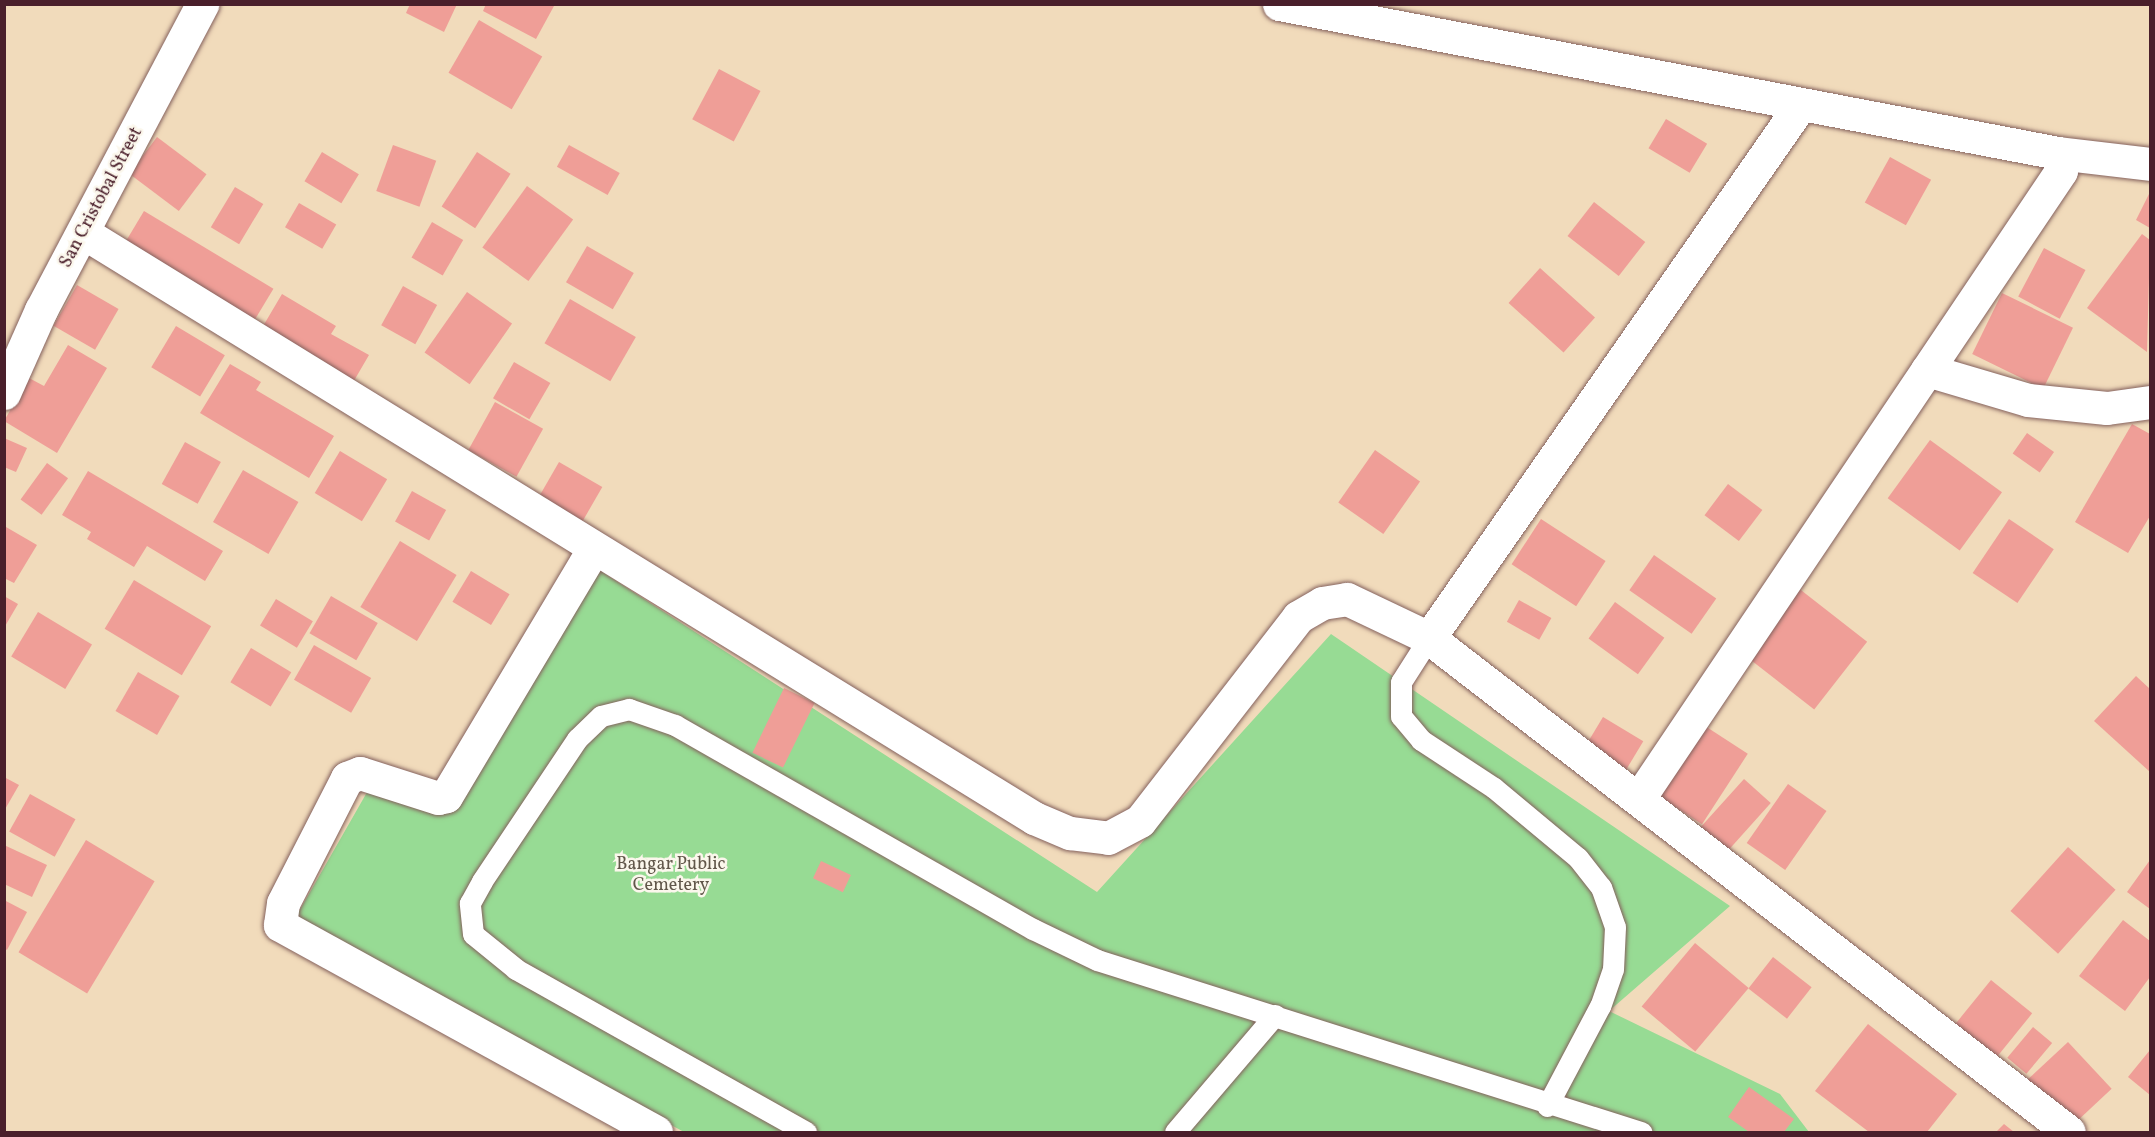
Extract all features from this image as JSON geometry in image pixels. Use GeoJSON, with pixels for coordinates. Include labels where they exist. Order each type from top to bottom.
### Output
{"type":"FeatureCollection","features":[{"type":"Feature","properties":{"kind":"street","name":"San Cristobal Street"},"geometry":{"type":"LineString","coordinates":[[4,393],[202,4]]}},
{"type":"Feature","properties":{"kind":"street"},"geometry":{"type":"LineString","coordinates":[[1279,4],[1799,107],[2058,153],[2151,164]]}},
{"type":"Feature","properties":{"kind":"street"},"geometry":{"type":"LineString","coordinates":[[1429,638],[1799,107]]}},
{"type":"Feature","properties":{"kind":"street"},"geometry":{"type":"LineString","coordinates":[[1639,798],[2061,171],[2058,153]]}},
{"type":"Feature","properties":{"kind":"street"},"geometry":{"type":"LineString","coordinates":[[84,233],[1034,818],[1099,837],[1127,832],[1140,821],[1308,609],[1347,599],[1429,638],[1639,798],[2068,1132]]}},
{"type":"Feature","properties":{"kind":"street"},"geometry":{"type":"LineString","coordinates":[[1927,370],[2028,400],[2107,408],[2151,402]]}},
{"type":"Feature","properties":{"kind":"street"},"geometry":{"type":"LineString","coordinates":[[594,548],[446,796],[438,798],[360,773],[347,778],[283,903],[280,925],[656,1132]]}},
{"type":"Feature","properties":{"kind":"lane"},"geometry":{"type":"LineString","coordinates":[[1429,638],[1401,682],[1401,716],[1421,740],[1494,788],[1578,858],[1601,887],[1615,927],[1613,969],[1600,1006],[1547,1106]]}},
{"type":"Feature","properties":{"kind":"lane"},"geometry":{"type":"LineString","coordinates":[[806,1132],[516,969],[473,934],[470,903],[482,881],[577,739],[602,716],[629,709],[675,725],[1024,924],[1097,960],[1156,983],[1275,1015],[1547,1106],[1641,1132]]}},
{"type":"Feature","properties":{"kind":"lane"},"geometry":{"type":"LineString","coordinates":[[1175,1132],[1275,1015]]}},
{"type":"Feature","properties":{"kind":"green space","name":"Bangar Public Cemetery"},"geometry":{"type":"Polygon","coordinates":[[[593,566],[1097,892],[1331,634],[1730,906],[1609,1011],[1780,1094],[1809,1132],[684,1132],[294,920],[370,787],[458,809],[593,566]]]}},
{"type":"Feature","properties":{"kind":"building"},"geometry":{"type":"Polygon","coordinates":[[[410,4],[457,4],[444,32],[406,13],[410,4]]]}},
{"type":"Feature","properties":{"kind":"building"},"geometry":{"type":"Polygon","coordinates":[[[486,4],[551,4],[554,6],[536,39],[483,11],[486,4]]]}},
{"type":"Feature","properties":{"kind":"building"},"geometry":{"type":"Polygon","coordinates":[[[479,20],[542,56],[512,109],[448,73],[479,20]]]}},
{"type":"Feature","properties":{"kind":"building"},"geometry":{"type":"Polygon","coordinates":[[[719,69],[760,91],[734,141],[692,119],[719,69]]]}},
{"type":"Feature","properties":{"kind":"building"},"geometry":{"type":"Polygon","coordinates":[[[1666,119],[1707,144],[1690,173],[1648,148],[1666,119]]]}},
{"type":"Feature","properties":{"kind":"building"},"geometry":{"type":"Polygon","coordinates":[[[157,137],[207,174],[179,211],[129,174],[157,137]]]}},
{"type":"Feature","properties":{"kind":"building"},"geometry":{"type":"Polygon","coordinates":[[[393,145],[436,161],[419,207],[376,191],[393,145]]]}},
{"type":"Feature","properties":{"kind":"building"},"geometry":{"type":"Polygon","coordinates":[[[569,145],[620,173],[608,195],[557,167],[569,145]]]}},
{"type":"Feature","properties":{"kind":"building"},"geometry":{"type":"Polygon","coordinates":[[[322,152],[359,174],[341,203],[304,181],[322,152]]]}},
{"type":"Feature","properties":{"kind":"building"},"geometry":{"type":"Polygon","coordinates":[[[477,152],[511,174],[475,228],[442,207],[477,152]]]}},
{"type":"Feature","properties":{"kind":"building"},"geometry":{"type":"Polygon","coordinates":[[[1890,157],[1931,180],[1906,225],[1865,202],[1890,157]]]}},
{"type":"Feature","properties":{"kind":"building"},"geometry":{"type":"Polygon","coordinates":[[[527,186],[573,220],[528,281],[482,247],[527,186]]]}},
{"type":"Feature","properties":{"kind":"building"},"geometry":{"type":"Polygon","coordinates":[[[235,187],[263,204],[239,244],[211,227],[235,187]]]}},
{"type":"Feature","properties":{"kind":"building"},"geometry":{"type":"Polygon","coordinates":[[[2150,192],[2150,228],[2136,220],[2150,192]]]}},
{"type":"Feature","properties":{"kind":"building"},"geometry":{"type":"Polygon","coordinates":[[[1594,202],[1645,242],[1619,276],[1568,236],[1594,202]]]}},
{"type":"Feature","properties":{"kind":"building"},"geometry":{"type":"Polygon","coordinates":[[[299,203],[336,225],[322,249],[285,227],[299,203]]]}},
{"type":"Feature","properties":{"kind":"building"},"geometry":{"type":"Polygon","coordinates":[[[144,211],[273,289],[249,330],[119,252],[144,211]]]}},
{"type":"Feature","properties":{"kind":"building"},"geometry":{"type":"Polygon","coordinates":[[[432,222],[463,240],[443,276],[412,258],[432,222]]]}},
{"type":"Feature","properties":{"kind":"building"},"geometry":{"type":"Polygon","coordinates":[[[2142,234],[2150,240],[2147,352],[2087,308],[2142,234]]]}},
{"type":"Feature","properties":{"kind":"building"},"geometry":{"type":"Polygon","coordinates":[[[587,246],[634,273],[613,309],[566,282],[587,246]]]}},
{"type":"Feature","properties":{"kind":"building"},"geometry":{"type":"Polygon","coordinates":[[[2044,248],[2085,270],[2060,319],[2018,297],[2044,248]]]}},
{"type":"Feature","properties":{"kind":"building"},"geometry":{"type":"Polygon","coordinates":[[[1540,268],[1595,318],[1564,352],[1509,303],[1540,268]]]}},
{"type":"Feature","properties":{"kind":"building"},"geometry":{"type":"Polygon","coordinates":[[[77,285],[119,309],[95,350],[54,326],[77,285]]]}},
{"type":"Feature","properties":{"kind":"building"},"geometry":{"type":"Polygon","coordinates":[[[403,286],[437,305],[415,344],[381,325],[403,286]]]}},
{"type":"Feature","properties":{"kind":"building"},"geometry":{"type":"Polygon","coordinates":[[[467,292],[512,324],[470,384],[425,353],[467,292]]]}},
{"type":"Feature","properties":{"kind":"building"},"geometry":{"type":"Polygon","coordinates":[[[2002,293],[2073,328],[2043,389],[1972,354],[2002,293]]]}},
{"type":"Feature","properties":{"kind":"building"},"geometry":{"type":"Polygon","coordinates":[[[282,294],[336,326],[331,334],[369,355],[348,391],[256,338],[282,294]]]}},
{"type":"Feature","properties":{"kind":"building"},"geometry":{"type":"Polygon","coordinates":[[[570,299],[636,337],[610,381],[544,343],[570,299]]]}},
{"type":"Feature","properties":{"kind":"building"},"geometry":{"type":"Polygon","coordinates":[[[176,326],[225,355],[200,397],[151,367],[176,326]]]}},
{"type":"Feature","properties":{"kind":"building"},"geometry":{"type":"Polygon","coordinates":[[[68,345],[107,368],[57,453],[4,421],[29,378],[44,386],[68,345]]]}},
{"type":"Feature","properties":{"kind":"building"},"geometry":{"type":"Polygon","coordinates":[[[514,362],[550,383],[529,419],[493,398],[514,362]]]}},
{"type":"Feature","properties":{"kind":"building"},"geometry":{"type":"Polygon","coordinates":[[[230,364],[261,382],[256,390],[334,436],[309,478],[200,413],[230,364]]]}},
{"type":"Feature","properties":{"kind":"building"},"geometry":{"type":"Polygon","coordinates":[[[495,402],[543,429],[516,477],[468,450],[495,402]]]}},
{"type":"Feature","properties":{"kind":"building"},"geometry":{"type":"Polygon","coordinates":[[[2132,424],[2150,434],[2150,516],[2128,553],[2075,522],[2132,424]]]}},
{"type":"Feature","properties":{"kind":"building"},"geometry":{"type":"Polygon","coordinates":[[[2027,433],[2054,452],[2040,472],[2013,453],[2027,433]]]}},
{"type":"Feature","properties":{"kind":"building"},"geometry":{"type":"Polygon","coordinates":[[[4,438],[27,448],[16,472],[4,467],[4,438]]]}},
{"type":"Feature","properties":{"kind":"building"},"geometry":{"type":"Polygon","coordinates":[[[1930,440],[2002,492],[1960,551],[1888,498],[1930,440]]]}},
{"type":"Feature","properties":{"kind":"building"},"geometry":{"type":"Polygon","coordinates":[[[185,442],[221,462],[198,504],[162,484],[185,442]]]}},
{"type":"Feature","properties":{"kind":"building"},"geometry":{"type":"Polygon","coordinates":[[[1375,450],[1420,482],[1383,534],[1338,502],[1375,450]]]}},
{"type":"Feature","properties":{"kind":"building"},"geometry":{"type":"Polygon","coordinates":[[[340,451],[387,479],[362,521],[315,493],[340,451]]]}},
{"type":"Feature","properties":{"kind":"building"},"geometry":{"type":"Polygon","coordinates":[[[559,462],[602,487],[578,529],[534,504],[559,462]]]}},
{"type":"Feature","properties":{"kind":"building"},"geometry":{"type":"Polygon","coordinates":[[[47,463],[68,478],[42,515],[21,499],[47,463]]]}},
{"type":"Feature","properties":{"kind":"building"},"geometry":{"type":"Polygon","coordinates":[[[243,470],[298,502],[268,554],[213,522],[243,470]]]}},
{"type":"Feature","properties":{"kind":"building"},"geometry":{"type":"Polygon","coordinates":[[[88,471],[223,551],[205,581],[147,546],[134,567],[87,539],[91,532],[62,515],[88,471]]]}},
{"type":"Feature","properties":{"kind":"building"},"geometry":{"type":"Polygon","coordinates":[[[1728,484],[1762,510],[1739,541],[1705,515],[1728,484]]]}},
{"type":"Feature","properties":{"kind":"building"},"geometry":{"type":"Polygon","coordinates":[[[412,491],[446,510],[429,541],[395,522],[412,491]]]}},
{"type":"Feature","properties":{"kind":"building"},"geometry":{"type":"Polygon","coordinates":[[[1541,519],[1606,561],[1576,606],[1512,564],[1541,519]]]}},
{"type":"Feature","properties":{"kind":"building"},"geometry":{"type":"Polygon","coordinates":[[[2009,519],[2054,549],[2017,603],[1973,573],[2009,519]]]}},
{"type":"Feature","properties":{"kind":"building"},"geometry":{"type":"Polygon","coordinates":[[[6,527],[37,545],[14,583],[4,578],[6,527]]]}},
{"type":"Feature","properties":{"kind":"building"},"geometry":{"type":"Polygon","coordinates":[[[400,541],[457,575],[417,641],[360,607],[400,541]]]}},
{"type":"Feature","properties":{"kind":"building"},"geometry":{"type":"Polygon","coordinates":[[[1654,555],[1716,599],[1692,634],[1629,590],[1654,555]]]}},
{"type":"Feature","properties":{"kind":"building"},"geometry":{"type":"Polygon","coordinates":[[[471,571],[510,594],[491,625],[452,602],[471,571]]]}},
{"type":"Feature","properties":{"kind":"building"},"geometry":{"type":"Polygon","coordinates":[[[134,580],[211,626],[182,675],[105,629],[134,580]]]}},
{"type":"Feature","properties":{"kind":"building"},"geometry":{"type":"Polygon","coordinates":[[[1797,587],[1867,642],[1814,710],[1744,655],[1797,587]]]}},
{"type":"Feature","properties":{"kind":"building"},"geometry":{"type":"Polygon","coordinates":[[[4,596],[18,604],[4,628],[4,596]]]}},
{"type":"Feature","properties":{"kind":"building"},"geometry":{"type":"Polygon","coordinates":[[[331,596],[378,623],[356,660],[310,633],[331,596]]]}},
{"type":"Feature","properties":{"kind":"building"},"geometry":{"type":"Polygon","coordinates":[[[276,599],[313,621],[297,648],[260,626],[276,599]]]}},
{"type":"Feature","properties":{"kind":"building"},"geometry":{"type":"Polygon","coordinates":[[[1519,600],[1551,618],[1539,640],[1507,622],[1519,600]]]}},
{"type":"Feature","properties":{"kind":"building"},"geometry":{"type":"Polygon","coordinates":[[[1615,602],[1664,638],[1638,674],[1589,638],[1615,602]]]}},
{"type":"Feature","properties":{"kind":"building"},"geometry":{"type":"Polygon","coordinates":[[[38,612],[92,644],[65,689],[11,657],[38,612]]]}},
{"type":"Feature","properties":{"kind":"building"},"geometry":{"type":"Polygon","coordinates":[[[314,645],[371,678],[351,713],[294,680],[314,645]]]}},
{"type":"Feature","properties":{"kind":"building"},"geometry":{"type":"Polygon","coordinates":[[[251,648],[291,672],[271,706],[230,682],[251,648]]]}},
{"type":"Feature","properties":{"kind":"building"},"geometry":{"type":"Polygon","coordinates":[[[138,672],[180,696],[157,735],[116,711],[138,672]]]}},
{"type":"Feature","properties":{"kind":"building"},"geometry":{"type":"Polygon","coordinates":[[[2136,676],[2150,689],[2150,772],[2094,721],[2136,676]]]}},
{"type":"Feature","properties":{"kind":"building"},"geometry":{"type":"Polygon","coordinates":[[[784,688],[815,703],[783,768],[752,753],[784,688]]]}},
{"type":"Feature","properties":{"kind":"building"},"geometry":{"type":"Polygon","coordinates":[[[1603,717],[1643,741],[1623,775],[1582,751],[1603,717]]]}},
{"type":"Feature","properties":{"kind":"building"},"geometry":{"type":"Polygon","coordinates":[[[1705,726],[1748,754],[1702,824],[1659,796],[1705,726]]]}},
{"type":"Feature","properties":{"kind":"building"},"geometry":{"type":"Polygon","coordinates":[[[4,777],[19,785],[4,811],[4,777]]]}},
{"type":"Feature","properties":{"kind":"building"},"geometry":{"type":"Polygon","coordinates":[[[1744,779],[1771,803],[1728,851],[1701,827],[1744,779]]]}},
{"type":"Feature","properties":{"kind":"building"},"geometry":{"type":"Polygon","coordinates":[[[1788,784],[1827,811],[1785,870],[1747,843],[1788,784]]]}},
{"type":"Feature","properties":{"kind":"building"},"geometry":{"type":"Polygon","coordinates":[[[30,794],[75,819],[55,857],[9,832],[30,794]]]}},
{"type":"Feature","properties":{"kind":"building"},"geometry":{"type":"Polygon","coordinates":[[[86,840],[155,881],[87,993],[19,952],[86,840]]]}},
{"type":"Feature","properties":{"kind":"building"},"geometry":{"type":"Polygon","coordinates":[[[4,845],[47,865],[32,897],[4,884],[4,845]]]}},
{"type":"Feature","properties":{"kind":"building"},"geometry":{"type":"Polygon","coordinates":[[[2068,847],[2116,890],[2058,954],[2010,911],[2068,847]]]}},
{"type":"Feature","properties":{"kind":"building"},"geometry":{"type":"Polygon","coordinates":[[[2150,860],[2150,909],[2127,892],[2150,860]]]}},
{"type":"Feature","properties":{"kind":"building"},"geometry":{"type":"Polygon","coordinates":[[[821,861],[851,875],[843,892],[813,878],[821,861]]]}},
{"type":"Feature","properties":{"kind":"building"},"geometry":{"type":"Polygon","coordinates":[[[4,900],[27,912],[7,950],[4,948],[4,900]]]}},
{"type":"Feature","properties":{"kind":"building"},"geometry":{"type":"Polygon","coordinates":[[[2123,920],[2150,941],[2150,977],[2125,1011],[2079,976],[2123,920]]]}},
{"type":"Feature","properties":{"kind":"building"},"geometry":{"type":"Polygon","coordinates":[[[1695,943],[1749,988],[1695,1052],[1642,1007],[1695,943]]]}},
{"type":"Feature","properties":{"kind":"building"},"geometry":{"type":"Polygon","coordinates":[[[1773,957],[1812,987],[1787,1019],[1748,989],[1773,957]]]}},
{"type":"Feature","properties":{"kind":"building"},"geometry":{"type":"Polygon","coordinates":[[[1991,980],[2032,1013],[1994,1061],[1953,1027],[1991,980]]]}},
{"type":"Feature","properties":{"kind":"building"},"geometry":{"type":"Polygon","coordinates":[[[1868,1024],[1957,1094],[1927,1132],[1869,1132],[1815,1091],[1868,1024]]]}},
{"type":"Feature","properties":{"kind":"building"},"geometry":{"type":"Polygon","coordinates":[[[2033,1027],[2052,1043],[2026,1074],[2007,1058],[2033,1027]]]}},
{"type":"Feature","properties":{"kind":"building"},"geometry":{"type":"Polygon","coordinates":[[[2068,1042],[2112,1089],[2070,1128],[2026,1081],[2068,1042]]]}},
{"type":"Feature","properties":{"kind":"building"},"geometry":{"type":"Polygon","coordinates":[[[2150,1050],[2150,1095],[2128,1077],[2150,1050]]]}},
{"type":"Feature","properties":{"kind":"building"},"geometry":{"type":"Polygon","coordinates":[[[1749,1087],[1794,1119],[1784,1132],[1749,1132],[1728,1117],[1749,1087]]]}},
{"type":"Feature","properties":{"kind":"building"},"geometry":{"type":"Polygon","coordinates":[[[2004,1124],[2014,1132],[1996,1132],[2004,1124]]]}}]}
